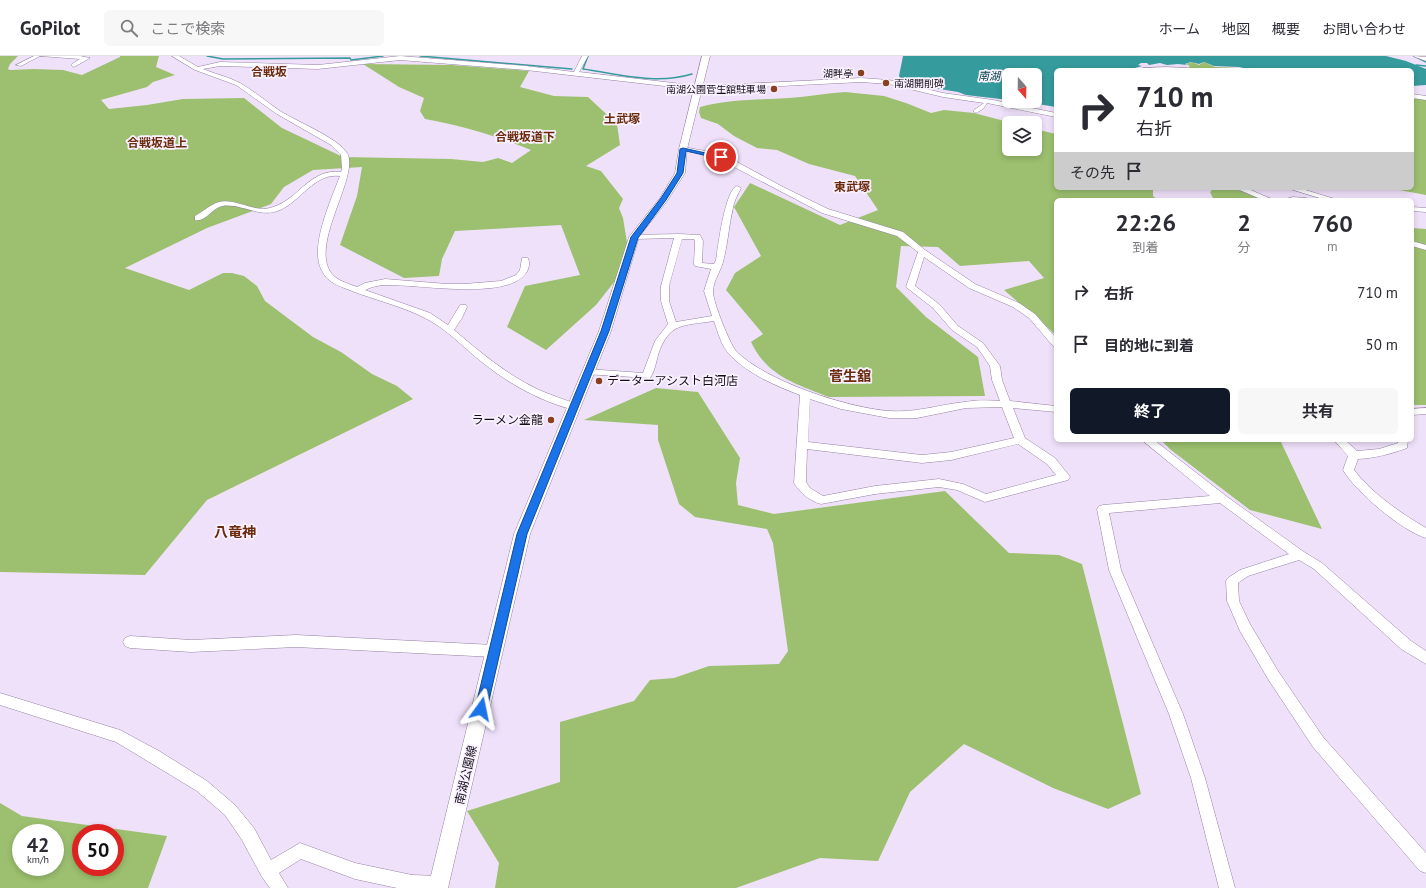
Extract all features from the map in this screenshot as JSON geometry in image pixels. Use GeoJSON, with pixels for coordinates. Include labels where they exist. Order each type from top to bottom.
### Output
{"type":"FeatureCollection","features":[{"type":"Feature","properties":{"kind":"main road","name":"南湖公園線"},"geometry":{"type":"LineString","coordinates":[[439,886],[522,534],[605,331],[634,237],[664,199],[680,173],[683,149],[706,56]]}},
{"type":"Feature","properties":{"kind":"street"},"geometry":{"type":"LineString","coordinates":[[19,65],[38,56]]}},
{"type":"Feature","properties":{"kind":"street"},"geometry":{"type":"LineString","coordinates":[[43,56],[87,58],[74,64]]}},
{"type":"Feature","properties":{"kind":"street"},"geometry":{"type":"LineString","coordinates":[[176,56],[197,69],[238,84],[279,113],[333,144],[344,154],[346,169],[345,175],[332,208],[322,245],[322,258],[326,272],[332,278],[357,290],[427,315],[509,378],[534,391],[574,407]]}},
{"type":"Feature","properties":{"kind":"street"},"geometry":{"type":"LineString","coordinates":[[576,73],[585,56]]}},
{"type":"Feature","properties":{"kind":"street"},"geometry":{"type":"LineString","coordinates":[[1417,56],[1426,59]]}},
{"type":"Feature","properties":{"kind":"street"},"geometry":{"type":"LineString","coordinates":[[55,64],[69,57]]}},
{"type":"Feature","properties":{"kind":"street"},"geometry":{"type":"LineString","coordinates":[[197,69],[220,64],[318,67],[400,57],[576,73],[699,88],[862,80],[889,82],[917,90],[957,98],[993,102],[1054,115]]}},
{"type":"Feature","properties":{"kind":"street"},"geometry":{"type":"LineString","coordinates":[[1414,96],[1426,98]]}},
{"type":"Feature","properties":{"kind":"street"},"geometry":{"type":"LineString","coordinates":[[976,111],[982,108],[985,104]]}},
{"type":"Feature","properties":{"kind":"street"},"geometry":{"type":"LineString","coordinates":[[683,149],[721,157],[780,189],[825,211],[900,234],[922,252],[972,286],[1016,305],[1032,316],[1054,342]]}},
{"type":"Feature","properties":{"kind":"street"},"geometry":{"type":"LineString","coordinates":[[198,218],[203,216],[213,207],[223,204],[240,206],[256,211],[273,210],[281,207],[322,176],[330,173],[345,175]]}},
{"type":"Feature","properties":{"kind":"street"},"geometry":{"type":"LineString","coordinates":[[737,188],[729,206],[720,260],[716,267],[708,293],[732,352],[759,371],[805,393],[869,412],[908,415],[973,404],[1007,404],[1054,409]]}},
{"type":"Feature","properties":{"kind":"street"},"geometry":{"type":"LineString","coordinates":[[1244,190],[1265,198]]}},
{"type":"Feature","properties":{"kind":"street"},"geometry":{"type":"LineString","coordinates":[[1298,190],[1326,198]]}},
{"type":"Feature","properties":{"kind":"street"},"geometry":{"type":"LineString","coordinates":[[1322,197],[1325,190]]}},
{"type":"Feature","properties":{"kind":"street"},"geometry":{"type":"LineString","coordinates":[[1414,209],[1426,210]]}},
{"type":"Feature","properties":{"kind":"street"},"geometry":{"type":"LineString","coordinates":[[673,325],[665,301],[665,286],[679,236]]}},
{"type":"Feature","properties":{"kind":"street"},"geometry":{"type":"LineString","coordinates":[[634,237],[697,237],[699,241],[698,264],[716,267]]}},
{"type":"Feature","properties":{"kind":"street"},"geometry":{"type":"LineString","coordinates":[[1414,244],[1426,248]]}},
{"type":"Feature","properties":{"kind":"street"},"geometry":{"type":"LineString","coordinates":[[805,393],[800,483],[806,491],[821,500],[875,490],[939,483],[959,487],[984,498],[1064,477],[1051,462],[1020,440],[997,380],[995,366],[980,345],[955,328],[936,306],[910,287],[922,252]]}},
{"type":"Feature","properties":{"kind":"street"},"geometry":{"type":"LineString","coordinates":[[357,290],[368,285],[385,282],[447,287],[464,287],[502,283],[519,278],[524,270],[525,260]]}},
{"type":"Feature","properties":{"kind":"street"},"geometry":{"type":"LineString","coordinates":[[448,330],[458,318],[463,307]]}},
{"type":"Feature","properties":{"kind":"street"},"geometry":{"type":"LineString","coordinates":[[587,372],[647,376],[662,335],[673,325],[717,318]]}},
{"type":"Feature","properties":{"kind":"street"},"geometry":{"type":"LineString","coordinates":[[1414,412],[1426,411]]}},
{"type":"Feature","properties":{"kind":"street"},"geometry":{"type":"LineString","coordinates":[[803,445],[922,459],[951,456],[1020,440]]}},
{"type":"Feature","properties":{"kind":"street"},"geometry":{"type":"LineString","coordinates":[[1150,442],[1222,499],[1300,555],[1318,566],[1406,645],[1426,658]]}},
{"type":"Feature","properties":{"kind":"street"},"geometry":{"type":"LineString","coordinates":[[1341,442],[1354,455],[1390,450],[1403,445],[1403,442]]}},
{"type":"Feature","properties":{"kind":"street"},"geometry":{"type":"LineString","coordinates":[[1354,455],[1348,470],[1357,482],[1384,507],[1426,534]]}},
{"type":"Feature","properties":{"kind":"street"},"geometry":{"type":"LineString","coordinates":[[1222,499],[1103,509],[1115,570],[1176,714],[1198,778],[1227,888]]}},
{"type":"Feature","properties":{"kind":"street"},"geometry":{"type":"LineString","coordinates":[[1300,555],[1244,572],[1232,581],[1233,601],[1245,627],[1273,675],[1318,742],[1426,865]]}},
{"type":"Feature","properties":{"kind":"street"},"geometry":{"type":"LineString","coordinates":[[130,642],[191,646],[296,641],[494,651]]}},
{"type":"Feature","properties":{"kind":"street"},"geometry":{"type":"LineString","coordinates":[[0,699],[120,737],[202,786],[230,810],[248,834],[268,871],[280,888]]}},
{"type":"Feature","properties":{"kind":"street"},"geometry":{"type":"LineString","coordinates":[[268,871],[300,851],[355,871],[412,883],[439,886]]}},
{"type":"Feature","properties":{"kind":"shaded area"},"geometry":{"type":"Polygon","coordinates":[[[0,56],[18,56],[10,64],[8,69],[10,70],[63,70],[82,75],[120,56],[159,56],[156,67],[175,75],[153,82],[147,87],[101,100],[109,109],[183,99],[244,98],[282,128],[343,157],[451,159],[483,162],[498,158],[512,163],[531,150],[505,140],[452,124],[425,119],[420,111],[424,98],[399,87],[363,64],[452,65],[529,71],[520,87],[554,96],[588,97],[617,124],[620,145],[586,166],[601,171],[623,199],[619,208],[623,218],[629,255],[626,267],[596,305],[546,350],[507,327],[525,286],[580,275],[561,225],[455,231],[442,259],[439,276],[404,278],[340,245],[357,196],[362,167],[313,170],[284,187],[271,204],[207,228],[125,268],[189,290],[223,273],[232,273],[244,276],[257,286],[265,301],[313,337],[341,352],[372,374],[397,386],[413,399],[207,500],[145,575],[0,572],[0,56]]]}},
{"type":"Feature","properties":{"kind":"shaded area"},"geometry":{"type":"Polygon","coordinates":[[[1192,62],[1199,65],[1204,62],[1215,67],[1237,68],[1188,68],[1190,66],[1186,64],[1192,62]]]}},
{"type":"Feature","properties":{"kind":"shaded area"},"geometry":{"type":"Polygon","coordinates":[[[845,92],[884,96],[931,113],[944,110],[974,113],[1002,120],[1002,156],[1042,156],[1042,131],[1054,134],[1054,190],[1153,190],[1153,196],[1156,198],[1054,198],[1054,333],[1004,290],[1044,278],[1029,261],[960,266],[938,247],[901,246],[896,287],[926,317],[978,357],[985,396],[829,397],[794,383],[774,371],[765,363],[751,342],[763,334],[726,290],[735,273],[761,256],[734,207],[750,183],[840,225],[878,210],[855,176],[809,164],[777,150],[757,148],[734,136],[718,124],[701,118],[699,112],[700,107],[711,104],[845,92]]]}},
{"type":"Feature","properties":{"kind":"shaded area"},"geometry":{"type":"Polygon","coordinates":[[[1414,96],[1426,98],[1426,195],[1400,190],[1414,190],[1414,96]]]}},
{"type":"Feature","properties":{"kind":"shaded area"},"geometry":{"type":"Polygon","coordinates":[[[1212,190],[1238,190],[1270,198],[1213,198],[1210,192],[1212,190]]]}},
{"type":"Feature","properties":{"kind":"shaded area"},"geometry":{"type":"Polygon","coordinates":[[[1414,228],[1426,229],[1426,405],[1414,405],[1414,228]]]}},
{"type":"Feature","properties":{"kind":"shaded area"},"geometry":{"type":"Polygon","coordinates":[[[656,388],[698,392],[740,458],[736,483],[738,505],[774,514],[945,491],[1009,553],[1059,555],[1082,564],[1141,794],[1108,809],[1053,788],[964,744],[910,792],[878,861],[820,858],[736,888],[495,888],[499,863],[467,811],[560,782],[560,722],[634,701],[650,680],[674,678],[709,666],[779,664],[788,651],[773,543],[767,529],[695,517],[679,504],[658,440],[658,425],[584,420],[656,388]]]}},
{"type":"Feature","properties":{"kind":"shaded area"},"geometry":{"type":"Polygon","coordinates":[[[1163,442],[1281,442],[1322,529],[1250,510],[1171,450],[1163,442]]]}},
{"type":"Feature","properties":{"kind":"shaded area"},"geometry":{"type":"Polygon","coordinates":[[[0,803],[22,816],[80,824],[72,824],[72,876],[124,876],[124,830],[167,836],[148,888],[0,888],[0,803]]]}},
{"type":"Feature","properties":{"kind":"water","name":"南湖"},"geometry":{"type":"Polygon","coordinates":[[[903,56],[1386,56],[1406,61],[1426,69],[1426,85],[1414,86],[1414,68],[1244,68],[1214,66],[1204,62],[1199,64],[1191,62],[1185,64],[1187,65],[1167,65],[1160,63],[1149,65],[1147,63],[1141,63],[1138,65],[1142,66],[1135,68],[1054,68],[1054,107],[1042,105],[1042,68],[1002,68],[1002,99],[966,95],[958,92],[902,83],[899,76],[903,56]]]}},
{"type":"Feature","properties":{"kind":"waterway"},"geometry":{"type":"LineString","coordinates":[[207,56],[223,59],[350,58],[351,60],[383,56]]}},
{"type":"Feature","properties":{"kind":"waterway"},"geometry":{"type":"LineString","coordinates":[[420,56],[572,69]]}},
{"type":"Feature","properties":{"kind":"waterway"},"geometry":{"type":"LineString","coordinates":[[588,56],[583,69],[651,79],[665,79],[692,74]]}},
{"type":"Feature","properties":{"kind":"waterway"},"geometry":{"type":"LineString","coordinates":[[1414,56],[1426,62]]}},
{"type":"Feature","properties":{"kind":"waterway"},"geometry":{"type":"LineString","coordinates":[[1416,65],[1426,66]]}},
{"type":"Feature","properties":{"kind":"place","name":"湖畔亭"},"geometry":{"type":"Point","coordinates":[861,73]}},
{"type":"Feature","properties":{"kind":"place","name":"南湖開削碑"},"geometry":{"type":"Point","coordinates":[886,83]}},
{"type":"Feature","properties":{"kind":"place","name":"南湖公園菅生舘駐車場"},"geometry":{"type":"Point","coordinates":[774,89]}},
{"type":"Feature","properties":{"kind":"place","name":"データーアシスト白河店"},"geometry":{"type":"Point","coordinates":[599,381]}},
{"type":"Feature","properties":{"kind":"place","name":"ラーメン金龍"},"geometry":{"type":"Point","coordinates":[551,420]}},
{"type":"Feature","properties":{"kind":"district","name":"合戦坂"},"geometry":{"type":"Point","coordinates":[269,72]}},
{"type":"Feature","properties":{"kind":"district","name":"土武塚"},"geometry":{"type":"Point","coordinates":[622,119]}},
{"type":"Feature","properties":{"kind":"district","name":"合戦坂道下"},"geometry":{"type":"Point","coordinates":[525,137]}},
{"type":"Feature","properties":{"kind":"district","name":"合戦坂道上"},"geometry":{"type":"Point","coordinates":[157,143]}},
{"type":"Feature","properties":{"kind":"district","name":"東武塚"},"geometry":{"type":"Point","coordinates":[852,187]}},
{"type":"Feature","properties":{"kind":"district","name":"菅生舘"},"geometry":{"type":"Point","coordinates":[850,376]}},
{"type":"Feature","properties":{"kind":"district","name":"八竜神"},"geometry":{"type":"Point","coordinates":[235,532]}},
{"type":"Feature","properties":{"kind":"route"},"geometry":{"type":"LineString","coordinates":[[481,709],[522,534],[605,331],[634,237],[664,199],[680,173],[683,149],[715,154],[721,157]]}}]}
